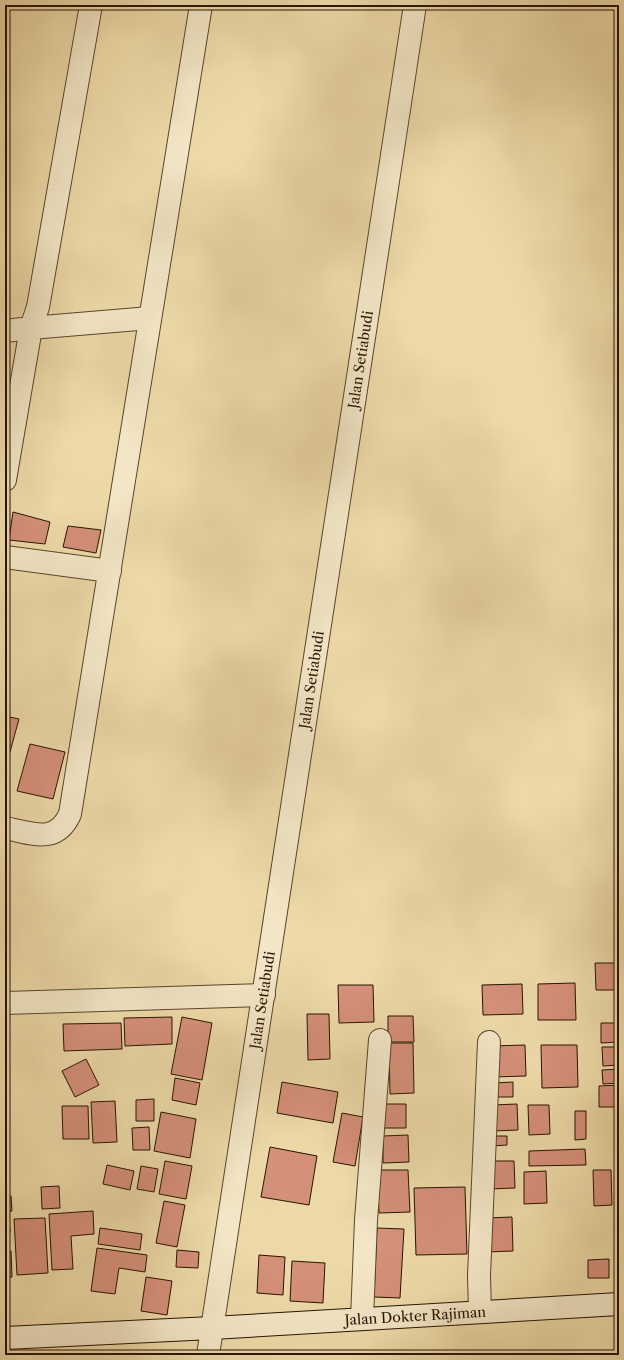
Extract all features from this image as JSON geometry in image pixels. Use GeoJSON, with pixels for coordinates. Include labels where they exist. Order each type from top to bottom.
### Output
{"type":"FeatureCollection","features":[{"type":"Feature","properties":{"kind":"street"},"geometry":{"type":"LineString","coordinates":[[5,480],[31,328],[38,307],[91,5]]}},
{"type":"Feature","properties":{"kind":"street","name":"Jalan Setiabudi"},"geometry":{"type":"LineString","coordinates":[[208,1355],[415,5]]}},
{"type":"Feature","properties":{"kind":"street"},"geometry":{"type":"LineString","coordinates":[[5,828],[48,835],[60,831],[66,824],[70,814],[150,318],[195,6]]}},
{"type":"Feature","properties":{"kind":"street"},"geometry":{"type":"LineString","coordinates":[[5,331],[150,318]]}},
{"type":"Feature","properties":{"kind":"street"},"geometry":{"type":"LineString","coordinates":[[5,556],[110,571]]}},
{"type":"Feature","properties":{"kind":"street"},"geometry":{"type":"LineString","coordinates":[[5,1002],[264,995]]}},
{"type":"Feature","properties":{"kind":"street"},"geometry":{"type":"LineString","coordinates":[[362,1319],[366,1220],[380,1040]]}},
{"type":"Feature","properties":{"kind":"street"},"geometry":{"type":"LineString","coordinates":[[480,1312],[479,1276],[489,1042]]}},
{"type":"Feature","properties":{"kind":"street","name":"Jalan Dokter Rajiman"},"geometry":{"type":"LineString","coordinates":[[5,1338],[212,1328],[619,1304]]}},
{"type":"Feature","properties":{"kind":"building"},"geometry":{"type":"Polygon","coordinates":[[[13,512],[50,522],[45,544],[9,540],[13,512]]]}},
{"type":"Feature","properties":{"kind":"building"},"geometry":{"type":"Polygon","coordinates":[[[68,526],[101,530],[96,553],[63,547],[68,526]]]}},
{"type":"Feature","properties":{"kind":"building"},"geometry":{"type":"Polygon","coordinates":[[[5,716],[19,719],[7,763],[5,763],[5,716]]]}},
{"type":"Feature","properties":{"kind":"building"},"geometry":{"type":"Polygon","coordinates":[[[30,744],[65,752],[53,799],[17,791],[30,744]]]}},
{"type":"Feature","properties":{"kind":"building"},"geometry":{"type":"Polygon","coordinates":[[[595,963],[619,963],[619,990],[596,990],[595,963]]]}},
{"type":"Feature","properties":{"kind":"building"},"geometry":{"type":"Polygon","coordinates":[[[575,983],[576,1020],[538,1020],[538,984],[575,983]]]}},
{"type":"Feature","properties":{"kind":"building"},"geometry":{"type":"Polygon","coordinates":[[[522,984],[523,1014],[483,1015],[482,985],[522,984]]]}},
{"type":"Feature","properties":{"kind":"building"},"geometry":{"type":"Polygon","coordinates":[[[338,985],[373,985],[374,1022],[339,1023],[338,985]]]}},
{"type":"Feature","properties":{"kind":"building"},"geometry":{"type":"Polygon","coordinates":[[[307,1014],[329,1014],[330,1059],[308,1060],[307,1014]]]}},
{"type":"Feature","properties":{"kind":"building"},"geometry":{"type":"Polygon","coordinates":[[[388,1016],[413,1016],[414,1042],[388,1042],[388,1016]]]}},
{"type":"Feature","properties":{"kind":"building"},"geometry":{"type":"Polygon","coordinates":[[[172,1017],[172,1044],[125,1046],[124,1018],[172,1017]]]}},
{"type":"Feature","properties":{"kind":"building"},"geometry":{"type":"Polygon","coordinates":[[[182,1017],[212,1023],[202,1080],[171,1074],[182,1017]]]}},
{"type":"Feature","properties":{"kind":"building"},"geometry":{"type":"Polygon","coordinates":[[[121,1023],[122,1049],[64,1051],[63,1024],[121,1023]]]}},
{"type":"Feature","properties":{"kind":"building"},"geometry":{"type":"Polygon","coordinates":[[[601,1023],[619,1023],[619,1042],[601,1043],[601,1023]]]}},
{"type":"Feature","properties":{"kind":"building"},"geometry":{"type":"Polygon","coordinates":[[[389,1043],[413,1043],[414,1093],[390,1094],[389,1043]]]}},
{"type":"Feature","properties":{"kind":"building"},"geometry":{"type":"Polygon","coordinates":[[[525,1045],[526,1076],[493,1077],[492,1046],[525,1045]]]}},
{"type":"Feature","properties":{"kind":"building"},"geometry":{"type":"Polygon","coordinates":[[[541,1045],[577,1045],[578,1087],[542,1088],[541,1045]]]}},
{"type":"Feature","properties":{"kind":"building"},"geometry":{"type":"Polygon","coordinates":[[[602,1047],[619,1047],[619,1065],[603,1066],[602,1047]]]}},
{"type":"Feature","properties":{"kind":"building"},"geometry":{"type":"Polygon","coordinates":[[[86,1059],[99,1085],[75,1097],[62,1071],[86,1059]]]}},
{"type":"Feature","properties":{"kind":"building"},"geometry":{"type":"Polygon","coordinates":[[[619,1069],[619,1083],[603,1084],[602,1070],[619,1069]]]}},
{"type":"Feature","properties":{"kind":"building"},"geometry":{"type":"Polygon","coordinates":[[[175,1078],[200,1083],[196,1105],[172,1100],[175,1078]]]}},
{"type":"Feature","properties":{"kind":"building"},"geometry":{"type":"Polygon","coordinates":[[[282,1082],[338,1092],[333,1123],[277,1113],[282,1082]]]}},
{"type":"Feature","properties":{"kind":"building"},"geometry":{"type":"Polygon","coordinates":[[[513,1082],[513,1097],[494,1097],[494,1083],[513,1082]]]}},
{"type":"Feature","properties":{"kind":"building"},"geometry":{"type":"Polygon","coordinates":[[[619,1085],[619,1107],[599,1107],[599,1086],[619,1085]]]}},
{"type":"Feature","properties":{"kind":"building"},"geometry":{"type":"Polygon","coordinates":[[[154,1099],[154,1121],[136,1121],[136,1100],[154,1099]]]}},
{"type":"Feature","properties":{"kind":"building"},"geometry":{"type":"Polygon","coordinates":[[[115,1101],[117,1142],[93,1143],[91,1102],[115,1101]]]}},
{"type":"Feature","properties":{"kind":"building"},"geometry":{"type":"Polygon","coordinates":[[[383,1104],[406,1104],[406,1128],[383,1128],[383,1104]]]}},
{"type":"Feature","properties":{"kind":"building"},"geometry":{"type":"Polygon","coordinates":[[[517,1104],[518,1130],[493,1131],[492,1105],[517,1104]]]}},
{"type":"Feature","properties":{"kind":"building"},"geometry":{"type":"Polygon","coordinates":[[[528,1105],[549,1105],[550,1134],[529,1135],[528,1105]]]}},
{"type":"Feature","properties":{"kind":"building"},"geometry":{"type":"Polygon","coordinates":[[[62,1106],[88,1106],[89,1139],[63,1139],[62,1106]]]}},
{"type":"Feature","properties":{"kind":"building"},"geometry":{"type":"Polygon","coordinates":[[[575,1111],[586,1111],[586,1139],[575,1140],[575,1111]]]}},
{"type":"Feature","properties":{"kind":"building"},"geometry":{"type":"Polygon","coordinates":[[[161,1112],[196,1119],[190,1158],[154,1151],[161,1112]]]}},
{"type":"Feature","properties":{"kind":"building"},"geometry":{"type":"Polygon","coordinates":[[[342,1113],[363,1117],[355,1166],[333,1162],[342,1113]]]}},
{"type":"Feature","properties":{"kind":"building"},"geometry":{"type":"Polygon","coordinates":[[[149,1127],[150,1150],[133,1150],[132,1128],[149,1127]]]}},
{"type":"Feature","properties":{"kind":"building"},"geometry":{"type":"Polygon","coordinates":[[[408,1135],[409,1162],[383,1163],[383,1136],[408,1135]]]}},
{"type":"Feature","properties":{"kind":"building"},"geometry":{"type":"Polygon","coordinates":[[[492,1136],[507,1136],[507,1145],[492,1146],[492,1136]]]}},
{"type":"Feature","properties":{"kind":"building"},"geometry":{"type":"Polygon","coordinates":[[[270,1147],[317,1156],[309,1205],[261,1197],[270,1147]]]}},
{"type":"Feature","properties":{"kind":"building"},"geometry":{"type":"Polygon","coordinates":[[[585,1149],[586,1165],[529,1166],[529,1151],[585,1149]]]}},
{"type":"Feature","properties":{"kind":"building"},"geometry":{"type":"Polygon","coordinates":[[[165,1161],[192,1166],[186,1199],[159,1194],[165,1161]]]}},
{"type":"Feature","properties":{"kind":"building"},"geometry":{"type":"Polygon","coordinates":[[[488,1161],[514,1161],[515,1188],[489,1189],[488,1161]]]}},
{"type":"Feature","properties":{"kind":"building"},"geometry":{"type":"Polygon","coordinates":[[[107,1165],[134,1171],[130,1190],[103,1184],[107,1165]]]}},
{"type":"Feature","properties":{"kind":"building"},"geometry":{"type":"Polygon","coordinates":[[[141,1166],[158,1169],[154,1192],[137,1189],[141,1166]]]}},
{"type":"Feature","properties":{"kind":"building"},"geometry":{"type":"Polygon","coordinates":[[[377,1170],[408,1170],[410,1212],[379,1213],[377,1170]]]}},
{"type":"Feature","properties":{"kind":"building"},"geometry":{"type":"Polygon","coordinates":[[[593,1170],[611,1170],[612,1205],[594,1206],[593,1170]]]}},
{"type":"Feature","properties":{"kind":"building"},"geometry":{"type":"Polygon","coordinates":[[[546,1171],[547,1203],[524,1204],[524,1172],[546,1171]]]}},
{"type":"Feature","properties":{"kind":"building"},"geometry":{"type":"Polygon","coordinates":[[[59,1186],[60,1208],[42,1209],[41,1187],[59,1186]]]}},
{"type":"Feature","properties":{"kind":"building"},"geometry":{"type":"Polygon","coordinates":[[[465,1187],[467,1254],[416,1255],[414,1188],[465,1187]]]}},
{"type":"Feature","properties":{"kind":"building"},"geometry":{"type":"Polygon","coordinates":[[[5,1196],[11,1196],[12,1211],[5,1212],[5,1196]]]}},
{"type":"Feature","properties":{"kind":"building"},"geometry":{"type":"Polygon","coordinates":[[[164,1201],[185,1205],[177,1247],[156,1243],[164,1201]]]}},
{"type":"Feature","properties":{"kind":"building"},"geometry":{"type":"Polygon","coordinates":[[[93,1211],[94,1234],[71,1236],[73,1269],[52,1270],[49,1214],[93,1211]]]}},
{"type":"Feature","properties":{"kind":"building"},"geometry":{"type":"Polygon","coordinates":[[[5,1217],[9,1217],[10,1232],[5,1232],[5,1217]]]}},
{"type":"Feature","properties":{"kind":"building"},"geometry":{"type":"Polygon","coordinates":[[[512,1217],[513,1251],[487,1252],[486,1218],[512,1217]]]}},
{"type":"Feature","properties":{"kind":"building"},"geometry":{"type":"Polygon","coordinates":[[[45,1218],[48,1273],[17,1275],[14,1219],[45,1218]]]}},
{"type":"Feature","properties":{"kind":"building"},"geometry":{"type":"Polygon","coordinates":[[[100,1228],[142,1234],[140,1250],[98,1244],[100,1228]]]}},
{"type":"Feature","properties":{"kind":"building"},"geometry":{"type":"Polygon","coordinates":[[[377,1228],[404,1229],[400,1298],[374,1297],[377,1228]]]}},
{"type":"Feature","properties":{"kind":"building"},"geometry":{"type":"Polygon","coordinates":[[[5,1237],[8,1237],[9,1247],[5,1247],[5,1237]]]}},
{"type":"Feature","properties":{"kind":"building"},"geometry":{"type":"Polygon","coordinates":[[[97,1248],[147,1255],[145,1272],[119,1268],[115,1294],[91,1291],[97,1248]]]}},
{"type":"Feature","properties":{"kind":"building"},"geometry":{"type":"Polygon","coordinates":[[[177,1250],[199,1252],[198,1268],[176,1267],[177,1250]]]}},
{"type":"Feature","properties":{"kind":"building"},"geometry":{"type":"Polygon","coordinates":[[[5,1251],[11,1251],[12,1277],[5,1278],[5,1251]]]}},
{"type":"Feature","properties":{"kind":"building"},"geometry":{"type":"Polygon","coordinates":[[[259,1255],[285,1257],[283,1295],[257,1293],[259,1255]]]}},
{"type":"Feature","properties":{"kind":"building"},"geometry":{"type":"Polygon","coordinates":[[[609,1259],[609,1278],[588,1278],[588,1260],[609,1259]]]}},
{"type":"Feature","properties":{"kind":"building"},"geometry":{"type":"Polygon","coordinates":[[[292,1261],[325,1263],[323,1303],[290,1301],[292,1261]]]}},
{"type":"Feature","properties":{"kind":"building"},"geometry":{"type":"Polygon","coordinates":[[[146,1277],[172,1281],[167,1315],[141,1311],[146,1277]]]}}]}
